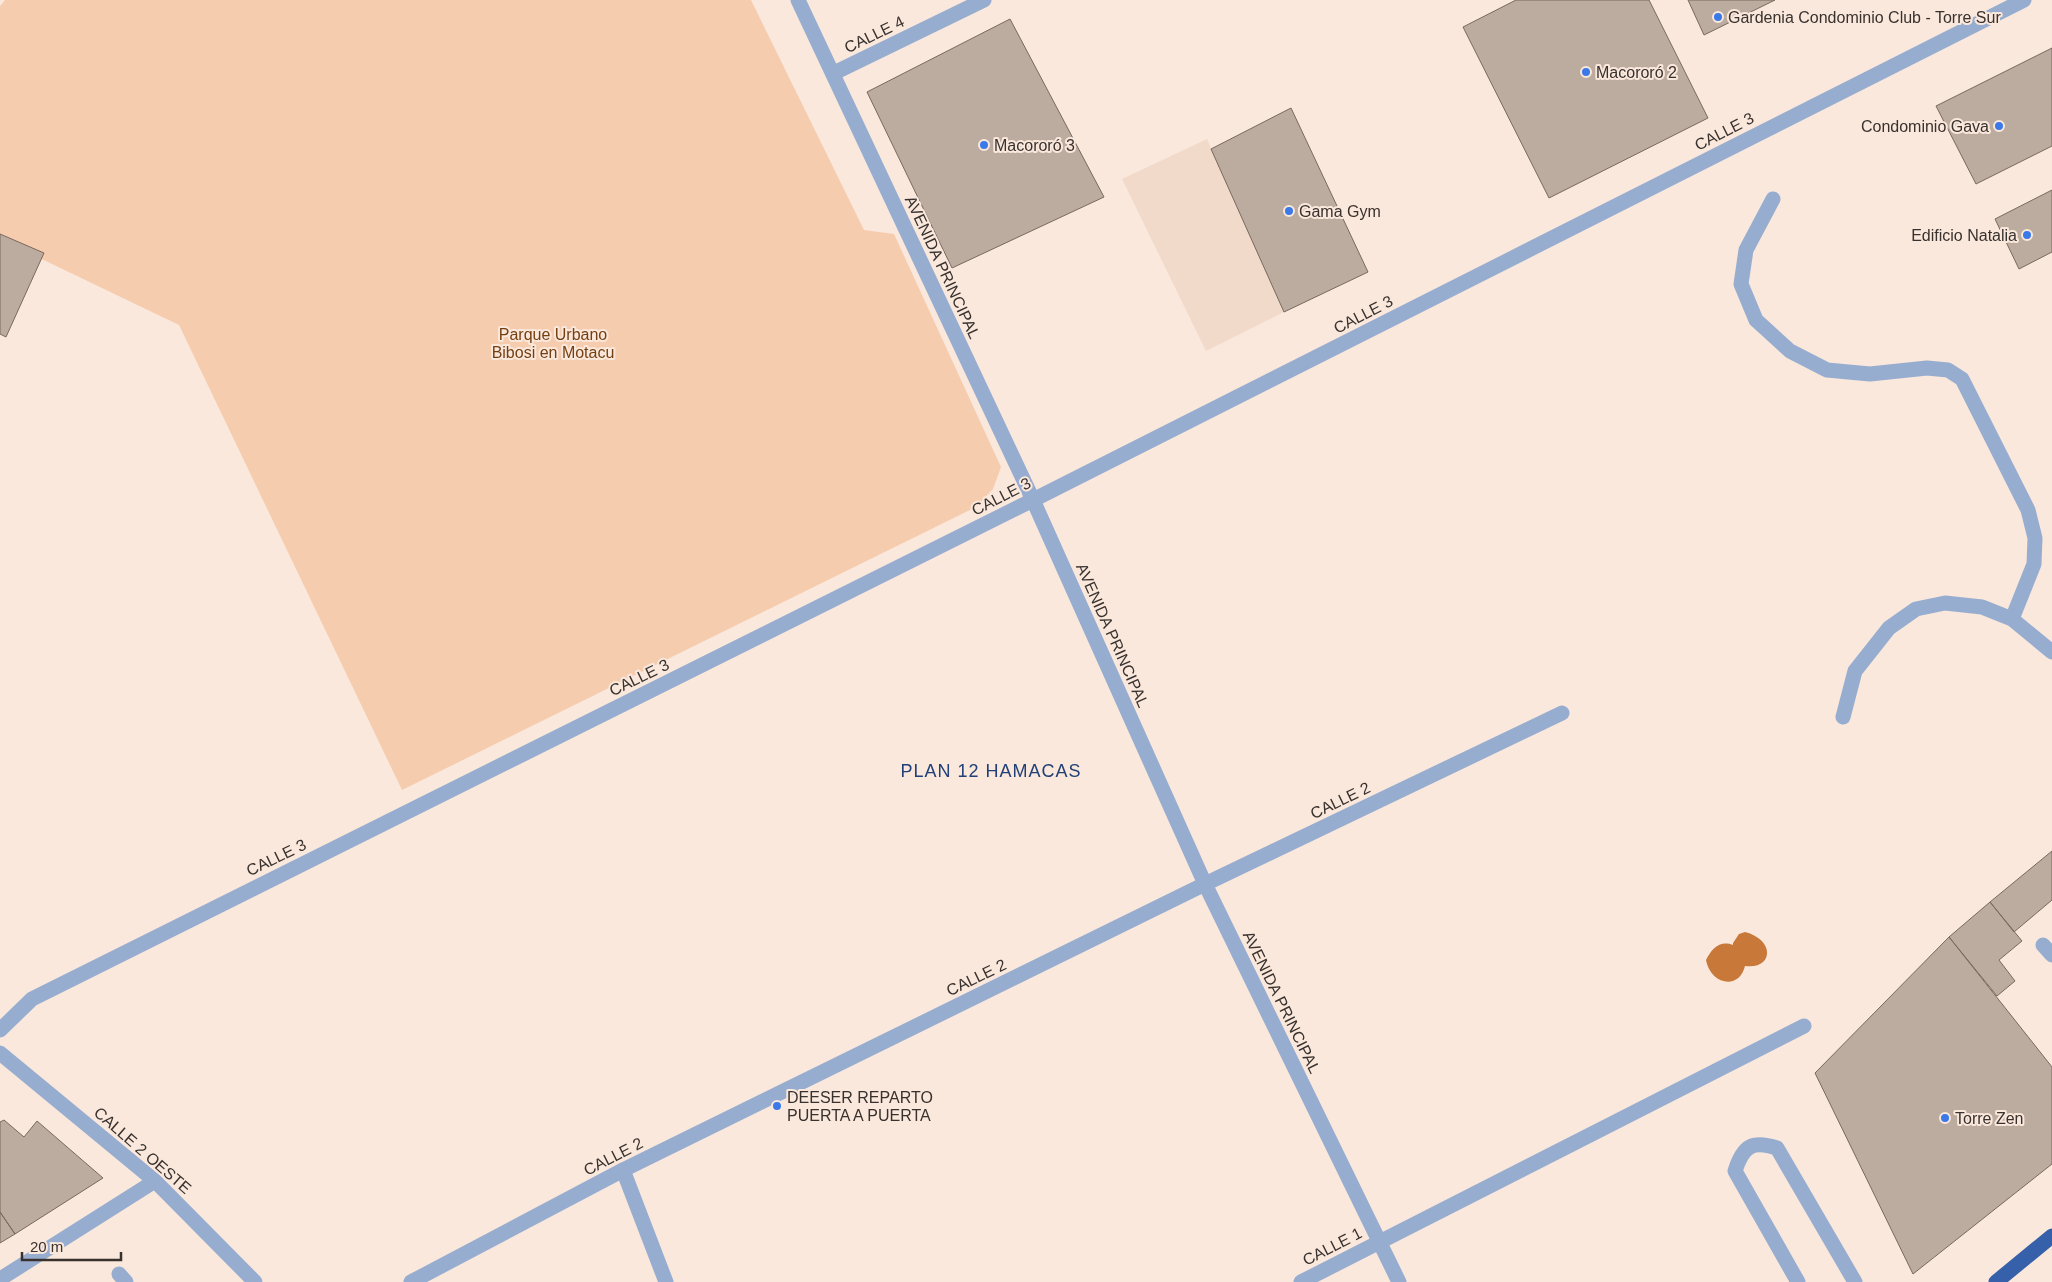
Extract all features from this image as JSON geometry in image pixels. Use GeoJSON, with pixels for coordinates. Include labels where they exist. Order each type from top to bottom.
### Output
{"type":"FeatureCollection","features":[{"type":"Feature","properties":{"kind":"highway"},"geometry":{"type":"LineString","coordinates":[[1996,1282],[2052,1236]]}},
{"type":"Feature","properties":{"kind":"street","name":"AVENIDA PRINCIPAL"},"geometry":{"type":"LineString","coordinates":[[798,0],[834,73],[1033,500],[1205,884],[1399,1282]]}},
{"type":"Feature","properties":{"kind":"street","name":"CALLE 4"},"geometry":{"type":"LineString","coordinates":[[834,73],[984,0]]}},
{"type":"Feature","properties":{"kind":"street","name":"CALLE 3"},"geometry":{"type":"LineString","coordinates":[[0,1030],[32,999],[1033,500],[2024,0]]}},
{"type":"Feature","properties":{"kind":"street"},"geometry":{"type":"LineString","coordinates":[[1773,199],[1746,250],[1741,284],[1756,320],[1790,352],[1827,370],[1870,374],[1927,368],[1948,370],[1962,379],[2028,510],[2035,538],[2034,564],[2012,619]]}},
{"type":"Feature","properties":{"kind":"street"},"geometry":{"type":"LineString","coordinates":[[1844,717],[1855,671],[1889,628],[1916,609],[1945,603],[1982,607],[2012,619],[2052,652]]}},
{"type":"Feature","properties":{"kind":"street","name":"CALLE 2"},"geometry":{"type":"LineString","coordinates":[[411,1282],[623,1170],[1205,884],[1562,713]]}},
{"type":"Feature","properties":{"kind":"street","name":"CALLE 1"},"geometry":{"type":"LineString","coordinates":[[1301,1282],[1804,1026]]}},
{"type":"Feature","properties":{"kind":"street","name":"CALLE 2 OESTE"},"geometry":{"type":"LineString","coordinates":[[0,1052],[155,1181],[255,1282]]}},
{"type":"Feature","properties":{"kind":"street"},"geometry":{"type":"LineString","coordinates":[[1798,1282],[1735,1170],[1740,1158],[1750,1146],[1762,1143],[1777,1148],[1855,1282]]}},
{"type":"Feature","properties":{"kind":"street"},"geometry":{"type":"LineString","coordinates":[[623,1170],[666,1282]]}},
{"type":"Feature","properties":{"kind":"street"},"geometry":{"type":"LineString","coordinates":[[0,1279],[155,1181]]}},
{"type":"Feature","properties":{"kind":"shaded area"},"geometry":{"type":"Polygon","coordinates":[[[1207,139],[1284,312],[1206,351],[1122,179],[1207,139]]]}},
{"type":"Feature","properties":{"kind":"shaded area"},"geometry":{"type":"Polygon","coordinates":[[[1745,932],[1762,941],[1766,947],[1767,954],[1765,959],[1761,964],[1745,966],[1742,974],[1737,979],[1725,981],[1719,979],[1713,975],[1709,968],[1706,960],[1708,956],[1720,944],[1733,945],[1739,934],[1745,932]]]}},
{"type":"Feature","properties":{"kind":"green space","name":"Parque Urbano Bibosi en Motacu"},"geometry":{"type":"Polygon","coordinates":[[[5,0],[751,0],[864,230],[894,234],[1001,467],[993,489],[976,507],[402,790],[179,325],[0,239],[0,6],[5,0]]]}},
{"type":"Feature","properties":{"kind":"building","name":"Macororó 2"},"geometry":{"type":"Polygon","coordinates":[[[1516,0],[1649,0],[1708,118],[1549,198],[1463,27],[1516,0]]]}},
{"type":"Feature","properties":{"kind":"building","name":"Gardenia Condominio Club - Torre Sur"},"geometry":{"type":"Polygon","coordinates":[[[1688,0],[1775,0],[1704,35],[1688,0]]]}},
{"type":"Feature","properties":{"kind":"building","name":"Macororó 3"},"geometry":{"type":"Polygon","coordinates":[[[1010,19],[1104,197],[952,268],[867,92],[1010,19]]]}},
{"type":"Feature","properties":{"kind":"building","name":"Condominio Gava"},"geometry":{"type":"Polygon","coordinates":[[[2052,48],[2052,146],[1976,184],[1936,106],[2052,48]]]}},
{"type":"Feature","properties":{"kind":"building","name":"Gama Gym"},"geometry":{"type":"Polygon","coordinates":[[[1291,108],[1368,272],[1284,312],[1211,149],[1291,108]]]}},
{"type":"Feature","properties":{"kind":"building","name":"Edificio Natalia"},"geometry":{"type":"Polygon","coordinates":[[[2052,190],[2052,252],[2019,269],[1995,219],[2052,190]]]}},
{"type":"Feature","properties":{"kind":"building"},"geometry":{"type":"Polygon","coordinates":[[[0,234],[44,253],[6,337],[0,334],[0,234]]]}},
{"type":"Feature","properties":{"kind":"building"},"geometry":{"type":"Polygon","coordinates":[[[2052,851],[2052,900],[2014,932],[1990,902],[2052,851]]]}},
{"type":"Feature","properties":{"kind":"building"},"geometry":{"type":"Polygon","coordinates":[[[1990,902],[2022,941],[1999,960],[2015,981],[1997,996],[1949,937],[1990,902]]]}},
{"type":"Feature","properties":{"kind":"building","name":"Torre Zen"},"geometry":{"type":"Polygon","coordinates":[[[1949,937],[2052,1067],[2052,1164],[1913,1274],[1815,1073],[1949,937]]]}},
{"type":"Feature","properties":{"kind":"building"},"geometry":{"type":"Polygon","coordinates":[[[4,1120],[24,1137],[37,1121],[103,1178],[15,1234],[0,1212],[0,1122],[4,1120]]]}},
{"type":"Feature","properties":{"kind":"building"},"geometry":{"type":"Polygon","coordinates":[[[0,1212],[15,1234],[0,1243],[0,1212]]]}},
{"type":"Feature","properties":{"kind":"place","name":"Gardenia Condominio Club - Torre Sur"},"geometry":{"type":"Point","coordinates":[1718,17]}},
{"type":"Feature","properties":{"kind":"place","name":"Macororó 2"},"geometry":{"type":"Point","coordinates":[1586,72]}},
{"type":"Feature","properties":{"kind":"place","name":"Condominio Gava"},"geometry":{"type":"Point","coordinates":[1999,126]}},
{"type":"Feature","properties":{"kind":"place","name":"Macororó 3"},"geometry":{"type":"Point","coordinates":[984,145]}},
{"type":"Feature","properties":{"kind":"place","name":"Gama Gym"},"geometry":{"type":"Point","coordinates":[1289,211]}},
{"type":"Feature","properties":{"kind":"place","name":"Edificio Natalia"},"geometry":{"type":"Point","coordinates":[2027,235]}},
{"type":"Feature","properties":{"kind":"place","name":"DEESER REPARTO PUERTA A PUERTA"},"geometry":{"type":"Point","coordinates":[777,1106]}},
{"type":"Feature","properties":{"kind":"place","name":"Torre Zen"},"geometry":{"type":"Point","coordinates":[1945,1118]}},
{"type":"Feature","properties":{"kind":"district","name":"PLAN 12 HAMACAS"},"geometry":{"type":"Point","coordinates":[991,771]}}]}
